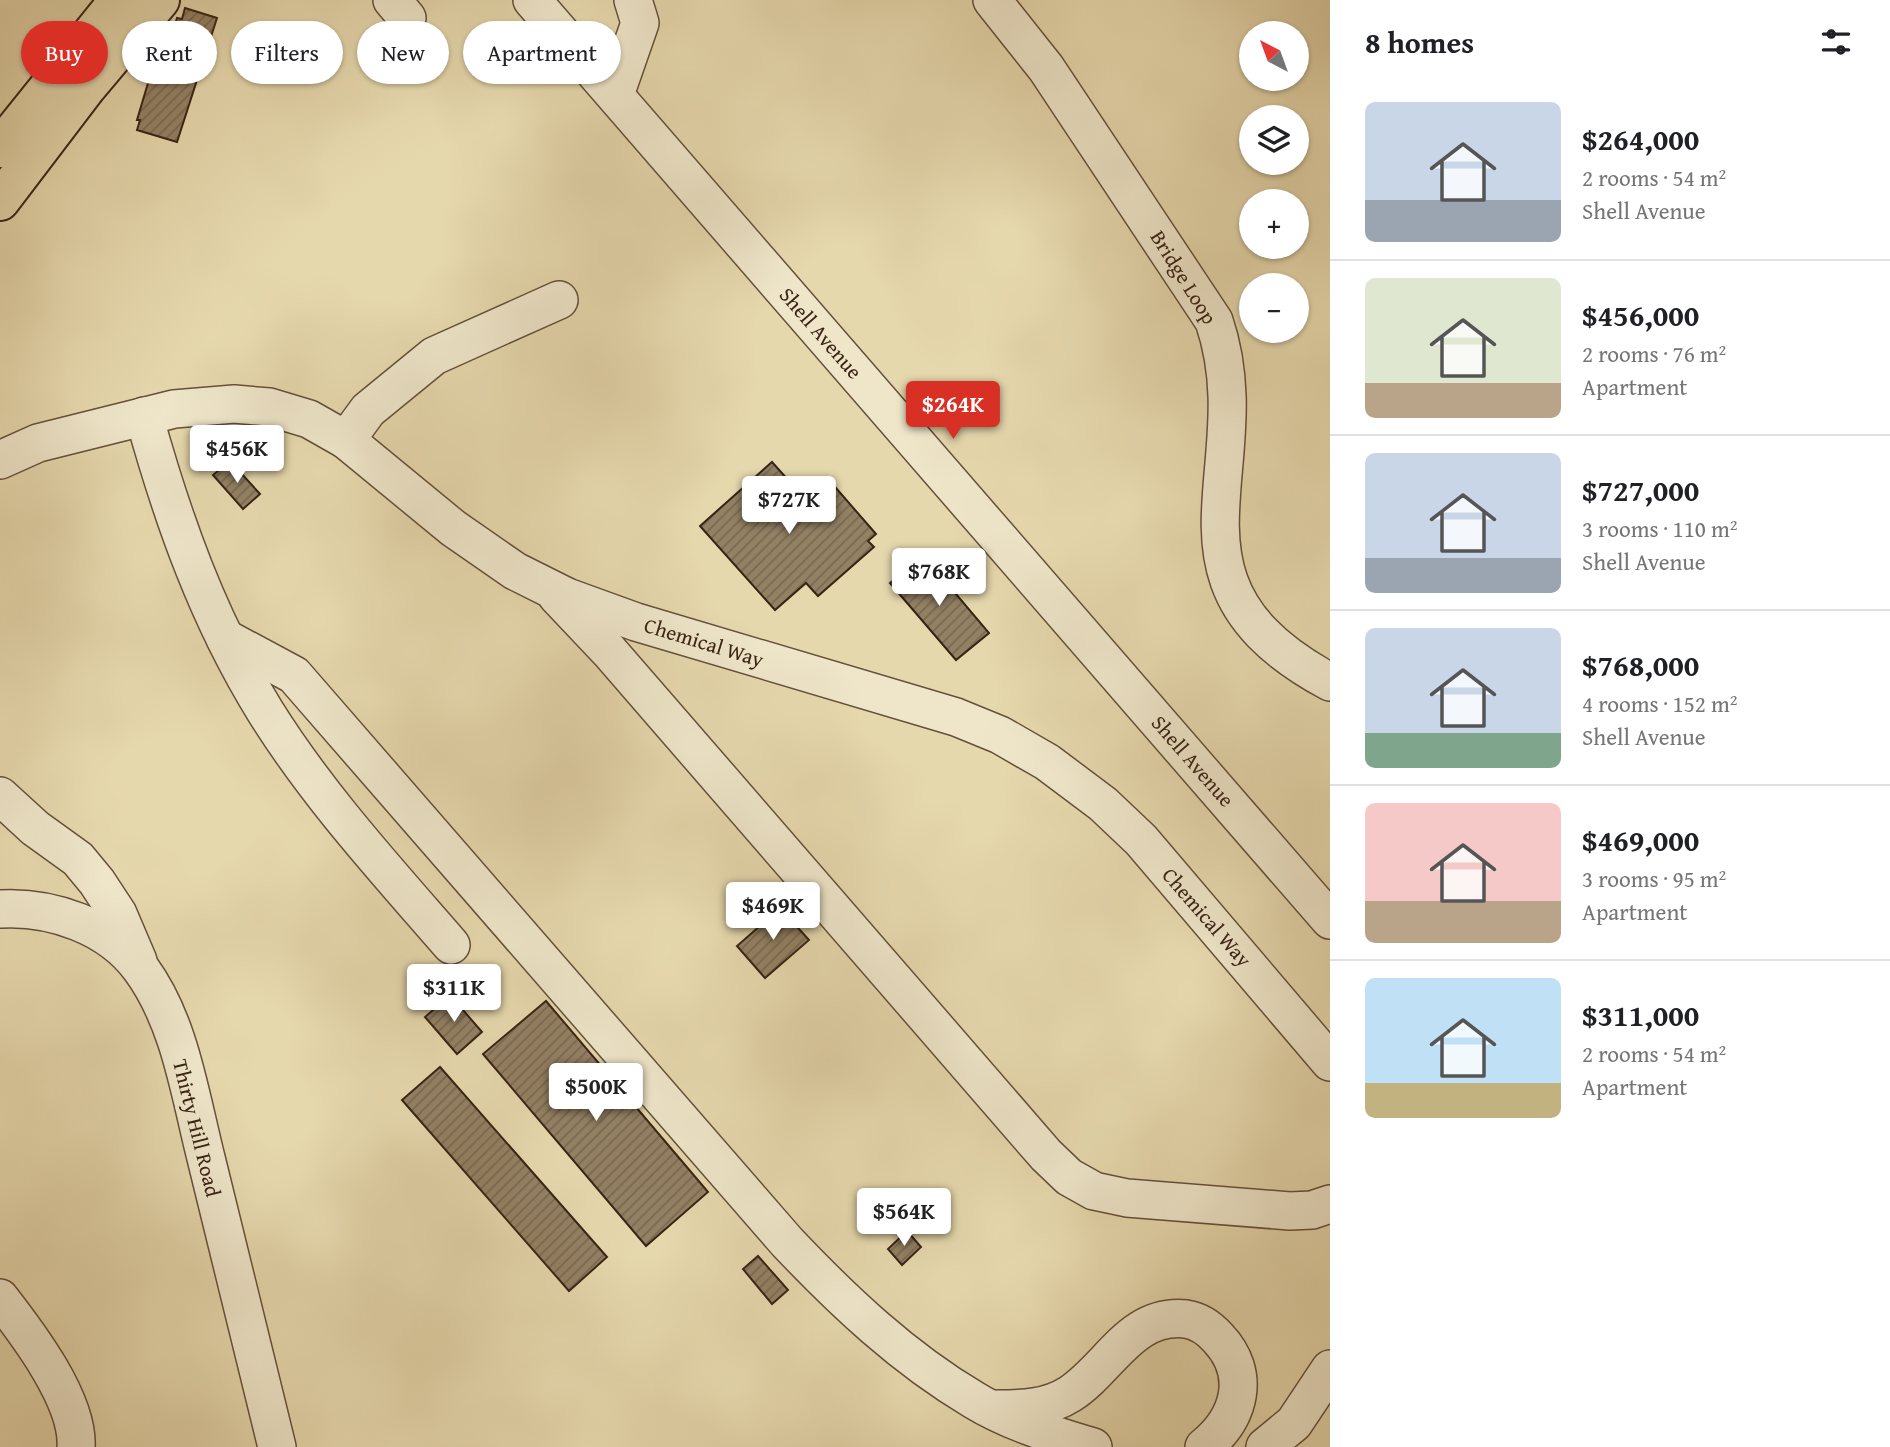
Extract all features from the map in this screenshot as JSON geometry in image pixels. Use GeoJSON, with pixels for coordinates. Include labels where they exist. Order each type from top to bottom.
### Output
{"type":"FeatureCollection","features":[{"type":"Feature","properties":{"kind":"main road"},"geometry":{"type":"LineString","coordinates":[[0,148],[119,0]]}},
{"type":"Feature","properties":{"kind":"main road"},"geometry":{"type":"LineString","coordinates":[[0,201],[86,88],[160,0]]}},
{"type":"Feature","properties":{"kind":"street","name":"Shell Avenue"},"geometry":{"type":"LineString","coordinates":[[532,0],[1330,920]]}},
{"type":"Feature","properties":{"kind":"street"},"geometry":{"type":"LineString","coordinates":[[615,95],[640,23],[633,0]]}},
{"type":"Feature","properties":{"kind":"street","name":"Bridge Loop"},"geometry":{"type":"LineString","coordinates":[[992,0],[1046,68],[1214,321],[1224,352],[1228,397],[1220,541],[1228,579],[1245,614],[1266,639],[1330,682]]}},
{"type":"Feature","properties":{"kind":"street"},"geometry":{"type":"LineString","coordinates":[[346,440],[369,410],[434,356],[559,300]]}},
{"type":"Feature","properties":{"kind":"street","name":"Chemical Way"},"geometry":{"type":"LineString","coordinates":[[0,460],[37,443],[174,409],[234,404],[270,407],[309,419],[346,440],[453,528],[515,571],[549,588],[636,622],[956,717],[1000,735],[1047,762],[1103,804],[1141,840],[1330,1062]]}},
{"type":"Feature","properties":{"kind":"street"},"geometry":{"type":"LineString","coordinates":[[144,416],[167,500],[193,571],[225,638],[265,711],[305,770],[451,945]]}},
{"type":"Feature","properties":{"kind":"street"},"geometry":{"type":"LineString","coordinates":[[549,588],[609,652],[1046,1155],[1069,1177],[1094,1191],[1127,1198],[1290,1211],[1312,1210],[1330,1204]]}},
{"type":"Feature","properties":{"kind":"street"},"geometry":{"type":"LineString","coordinates":[[225,638],[294,675],[309,691],[822,1279],[915,1361],[975,1402],[1049,1434],[1093,1447]]}},
{"type":"Feature","properties":{"kind":"street"},"geometry":{"type":"LineString","coordinates":[[0,796],[17,830],[78,859],[97,882],[118,914],[139,966]]}},
{"type":"Feature","properties":{"kind":"street","name":"Thirty Hill Road"},"geometry":{"type":"LineString","coordinates":[[0,909],[51,912],[80,922],[108,939],[139,966],[161,998],[175,1039],[277,1447]]}},
{"type":"Feature","properties":{"kind":"street"},"geometry":{"type":"LineString","coordinates":[[0,1298],[37,1345],[77,1428],[76,1447]]}},
{"type":"Feature","properties":{"kind":"street"},"geometry":{"type":"LineString","coordinates":[[994,1410],[1047,1405],[1070,1393],[1119,1346],[1144,1327],[1168,1319],[1190,1320],[1210,1329],[1225,1346],[1237,1366],[1240,1387],[1234,1412],[1220,1434],[1204,1447]]}},
{"type":"Feature","properties":{"kind":"street"},"geometry":{"type":"LineString","coordinates":[[1265,1447],[1294,1423],[1330,1369]]}},
{"type":"Feature","properties":{"kind":"building"},"geometry":{"type":"Polygon","coordinates":[[[185,8],[217,18],[216,21],[176,21],[177,18],[182,19],[185,8]]]}},
{"type":"Feature","properties":{"kind":"building"},"geometry":{"type":"Polygon","coordinates":[[[148,84],[196,84],[177,142],[137,130],[140,120],[137,120],[148,84]]]}},
{"type":"Feature","properties":{"kind":"building"},"geometry":{"type":"Polygon","coordinates":[[[230,461],[260,494],[243,509],[213,475],[230,461]]]}},
{"type":"Feature","properties":{"kind":"building"},"geometry":{"type":"Polygon","coordinates":[[[772,462],[806,500],[829,480],[876,534],[868,541],[874,547],[818,596],[806,583],[775,610],[700,526],[772,462]]]}},
{"type":"Feature","properties":{"kind":"building"},"geometry":{"type":"Polygon","coordinates":[[[923,555],[989,633],[956,660],[890,583],[923,555]]]}},
{"type":"Feature","properties":{"kind":"building"},"geometry":{"type":"Polygon","coordinates":[[[785,904],[794,914],[789,918],[809,940],[765,978],[737,946],[785,904]]]}},
{"type":"Feature","properties":{"kind":"building"},"geometry":{"type":"Polygon","coordinates":[[[450,995],[482,1032],[457,1054],[425,1017],[450,995]]]}},
{"type":"Feature","properties":{"kind":"building"},"geometry":{"type":"Polygon","coordinates":[[[546,1001],[708,1192],[646,1246],[483,1054],[546,1001]]]}},
{"type":"Feature","properties":{"kind":"building"},"geometry":{"type":"Polygon","coordinates":[[[440,1067],[607,1257],[569,1291],[402,1100],[440,1067]]]}},
{"type":"Feature","properties":{"kind":"building"},"geometry":{"type":"Polygon","coordinates":[[[907,1231],[921,1247],[902,1265],[888,1249],[907,1231]]]}},
{"type":"Feature","properties":{"kind":"building"},"geometry":{"type":"Polygon","coordinates":[[[758,1256],[788,1290],[772,1304],[743,1269],[758,1256]]]}}]}
